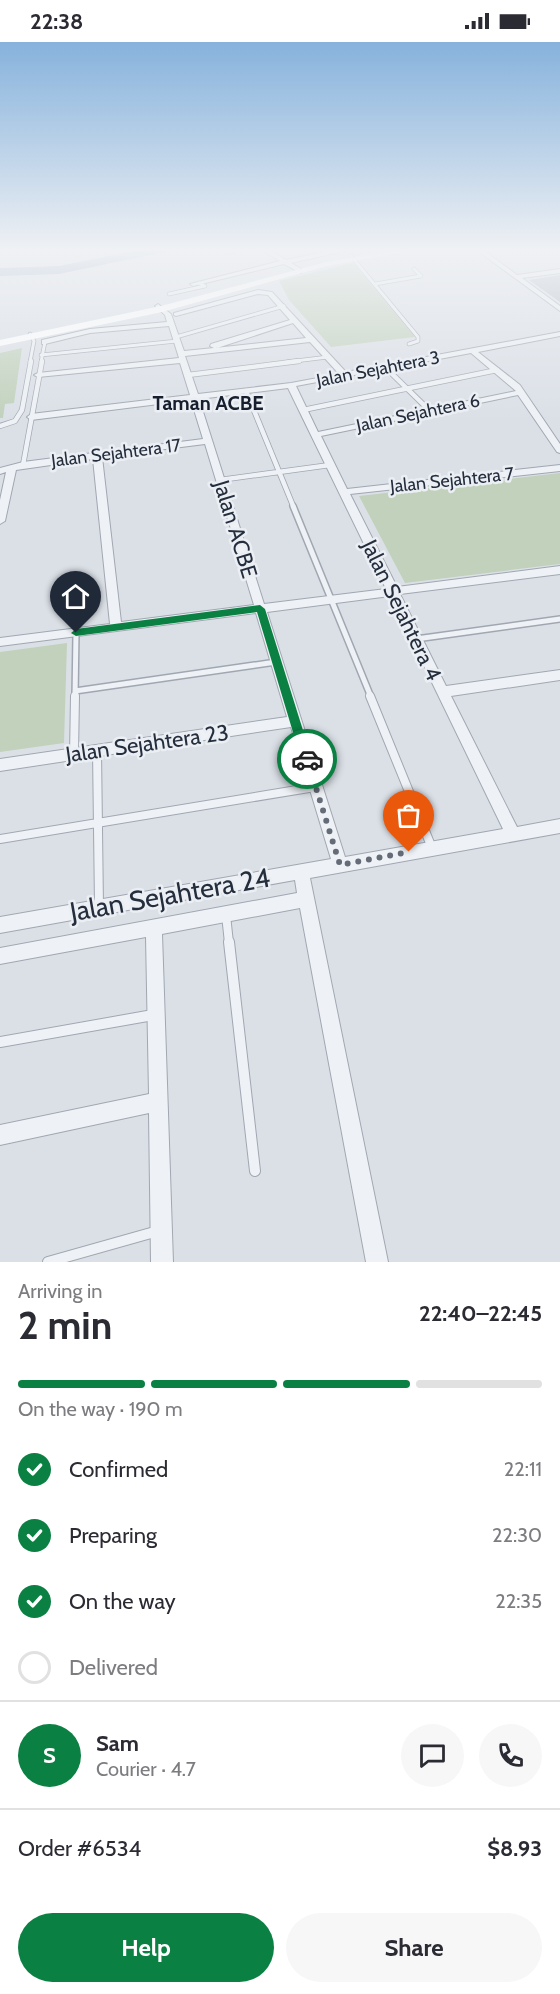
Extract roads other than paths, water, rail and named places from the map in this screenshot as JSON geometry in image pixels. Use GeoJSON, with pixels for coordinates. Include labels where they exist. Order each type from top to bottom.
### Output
{"type":"FeatureCollection","features":[{"type":"Feature","properties":{"kind":"main road"},"geometry":{"type":"LineString","coordinates":[[0,342],[163,306]]}},
{"type":"Feature","properties":{"kind":"street","name":"Jalan ACBE"},"geometry":{"type":"LineString","coordinates":[[167,306],[174,333]]}},
{"type":"Feature","properties":{"kind":"street","name":"Jalan ACBE"},"geometry":{"type":"LineString","coordinates":[[167,306],[340,865]]}},
{"type":"Feature","properties":{"kind":"street"},"geometry":{"type":"LineString","coordinates":[[284,306],[345,376]]}},
{"type":"Feature","properties":{"kind":"street"},"geometry":{"type":"LineString","coordinates":[[38,375],[182,357],[296,320]]}},
{"type":"Feature","properties":{"kind":"street"},"geometry":{"type":"LineString","coordinates":[[45,342],[90,331],[174,333]]}},
{"type":"Feature","properties":{"kind":"street","name":"Jalan Sejahtera 3"},"geometry":{"type":"LineString","coordinates":[[31,417],[291,386],[560,334]]}},
{"type":"Feature","properties":{"kind":"street"},"geometry":{"type":"LineString","coordinates":[[198,352],[313,339]]}},
{"type":"Feature","properties":{"kind":"street"},"geometry":{"type":"LineString","coordinates":[[473,351],[521,392],[556,438],[560,450]]}},
{"type":"Feature","properties":{"kind":"street","name":"Jalan Sejahtera 4"},"geometry":{"type":"LineString","coordinates":[[291,386],[513,834]]}},
{"type":"Feature","properties":{"kind":"street","name":"Jalan Sejahtera 6"},"geometry":{"type":"LineString","coordinates":[[315,435],[521,392]]}},
{"type":"Feature","properties":{"kind":"street","name":"Jalan Sejahtera 17"},"geometry":{"type":"LineString","coordinates":[[0,471],[23,465],[208,441]]}},
{"type":"Feature","properties":{"kind":"street"},"geometry":{"type":"LineString","coordinates":[[98,455],[116,627]]}},
{"type":"Feature","properties":{"kind":"street"},"geometry":{"type":"LineString","coordinates":[[0,521],[12,468]]}},
{"type":"Feature","properties":{"kind":"street","name":"Jalan Sejahtera 7"},"geometry":{"type":"LineString","coordinates":[[343,492],[560,468]]}},
{"type":"Feature","properties":{"kind":"street"},"geometry":{"type":"LineString","coordinates":[[0,642],[560,570]]}},
{"type":"Feature","properties":{"kind":"street"},"geometry":{"type":"LineString","coordinates":[[442,692],[560,675]]}},
{"type":"Feature","properties":{"kind":"street","name":"Jalan Sejahtera 23"},"geometry":{"type":"LineString","coordinates":[[0,765],[295,721]]}},
{"type":"Feature","properties":{"kind":"street","name":"Jalan Sejahtera 24"},"geometry":{"type":"LineString","coordinates":[[0,924],[560,826]]}},
{"type":"Feature","properties":{"kind":"street"},"geometry":{"type":"LineString","coordinates":[[301,871],[377,1262]]}},
{"type":"Feature","properties":{"kind":"street"},"geometry":{"type":"LineString","coordinates":[[0,956],[307,900]]}},
{"type":"Feature","properties":{"kind":"street"},"geometry":{"type":"LineString","coordinates":[[154,928],[162,1262]]}},
{"type":"Feature","properties":{"kind":"street"},"geometry":{"type":"LineString","coordinates":[[0,1136],[158,1102]]}},
{"type":"Feature","properties":{"kind":"lane"},"geometry":{"type":"LineString","coordinates":[[41,355],[174,333],[284,306]]}},
{"type":"Feature","properties":{"kind":"lane"},"geometry":{"type":"LineString","coordinates":[[393,306],[418,337],[416,342],[409,344]]}},
{"type":"Feature","properties":{"kind":"lane"},"geometry":{"type":"LineString","coordinates":[[0,426],[15,421],[22,410],[34,341],[31,335]]}},
{"type":"Feature","properties":{"kind":"lane"},"geometry":{"type":"LineString","coordinates":[[23,465],[45,342]]}},
{"type":"Feature","properties":{"kind":"lane"},"geometry":{"type":"LineString","coordinates":[[188,375],[328,357]]}},
{"type":"Feature","properties":{"kind":"lane"},"geometry":{"type":"LineString","coordinates":[[386,368],[430,411]]}},
{"type":"Feature","properties":{"kind":"lane"},"geometry":{"type":"LineString","coordinates":[[303,410],[497,370]]}},
{"type":"Feature","properties":{"kind":"lane"},"geometry":{"type":"LineString","coordinates":[[246,391],[432,848]]}},
{"type":"Feature","properties":{"kind":"lane"},"geometry":{"type":"LineString","coordinates":[[220,480],[330,465]]}},
{"type":"Feature","properties":{"kind":"lane"},"geometry":{"type":"LineString","coordinates":[[416,639],[560,619]]}},
{"type":"Feature","properties":{"kind":"lane"},"geometry":{"type":"LineString","coordinates":[[74,754],[76,633]]}},
{"type":"Feature","properties":{"kind":"lane"},"geometry":{"type":"LineString","coordinates":[[75,691],[277,662]]}},
{"type":"Feature","properties":{"kind":"lane"},"geometry":{"type":"LineString","coordinates":[[97,750],[99,907]]}},
{"type":"Feature","properties":{"kind":"lane"},"geometry":{"type":"LineString","coordinates":[[0,838],[315,787]]}},
{"type":"Feature","properties":{"kind":"lane"},"geometry":{"type":"LineString","coordinates":[[226,914],[255,1171]]}},
{"type":"Feature","properties":{"kind":"lane"},"geometry":{"type":"LineString","coordinates":[[0,1042],[157,1015]]}},
{"type":"Feature","properties":{"kind":"lane"},"geometry":{"type":"LineString","coordinates":[[48,1262],[162,1230]]}},
{"type":"Feature","properties":{"kind":"district","name":"Taman ACBE"},"geometry":{"type":"Point","coordinates":[208,403]}}]}
